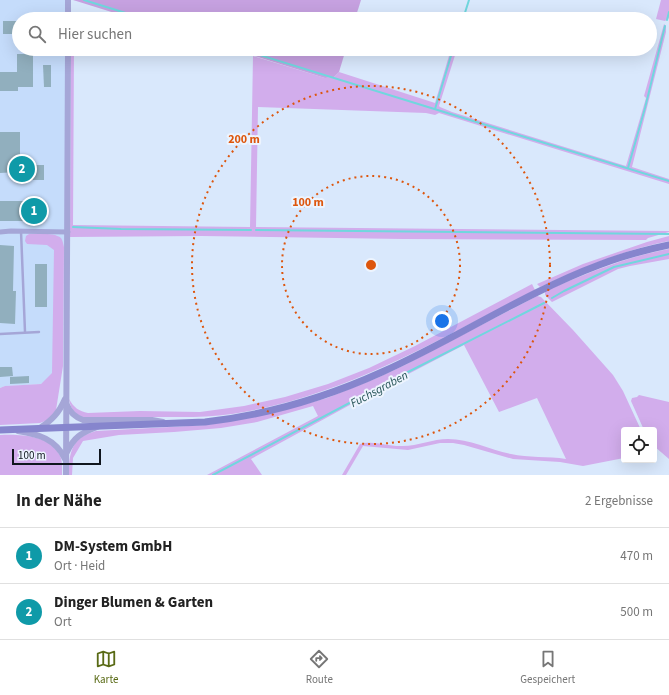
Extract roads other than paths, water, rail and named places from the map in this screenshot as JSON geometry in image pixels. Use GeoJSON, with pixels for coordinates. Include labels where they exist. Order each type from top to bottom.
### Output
{"type":"FeatureCollection","features":[{"type":"Feature","properties":{"kind":"main road"},"geometry":{"type":"LineString","coordinates":[[3,430],[205,422],[275,410],[328,394],[394,367],[540,291],[578,274],[615,259],[669,245]]}},
{"type":"Feature","properties":{"kind":"street"},"geometry":{"type":"LineString","coordinates":[[68,0],[68,12]]}},
{"type":"Feature","properties":{"kind":"street"},"geometry":{"type":"LineString","coordinates":[[66,475],[68,56]]}},
{"type":"Feature","properties":{"kind":"street"},"geometry":{"type":"LineString","coordinates":[[0,232],[68,232]]}},
{"type":"Feature","properties":{"kind":"street"},"geometry":{"type":"LineString","coordinates":[[66,399],[69,409],[77,418],[83,420],[152,420],[169,423]]}},
{"type":"Feature","properties":{"kind":"street"},"geometry":{"type":"LineString","coordinates":[[40,428],[54,418],[60,411],[66,399]]}},
{"type":"Feature","properties":{"kind":"street"},"geometry":{"type":"LineString","coordinates":[[66,453],[71,443],[78,436],[98,427]]}},
{"type":"Feature","properties":{"kind":"street"},"geometry":{"type":"LineString","coordinates":[[3,430],[28,433],[50,441],[61,450],[66,461]]}},
{"type":"Feature","properties":{"kind":"lane"},"geometry":{"type":"LineString","coordinates":[[21,231],[25,332]]}},
{"type":"Feature","properties":{"kind":"lane"},"geometry":{"type":"LineString","coordinates":[[0,334],[39,332]]}},
{"type":"Feature","properties":{"kind":"waterway"},"geometry":{"type":"LineString","coordinates":[[84,0],[123,12]]}},
{"type":"Feature","properties":{"kind":"waterway"},"geometry":{"type":"LineString","coordinates":[[465,12],[469,0]]}},
{"type":"Feature","properties":{"kind":"waterway"},"geometry":{"type":"LineString","coordinates":[[667,20],[669,12]]}},
{"type":"Feature","properties":{"kind":"waterway"},"geometry":{"type":"LineString","coordinates":[[628,168],[645,108],[665,26]]}},
{"type":"Feature","properties":{"kind":"waterway"},"geometry":{"type":"LineString","coordinates":[[262,56],[669,181]]}},
{"type":"Feature","properties":{"kind":"waterway"},"geometry":{"type":"LineString","coordinates":[[435,109],[451,56]]}},
{"type":"Feature","properties":{"kind":"waterway"},"geometry":{"type":"LineString","coordinates":[[73,227],[251,230]]}},
{"type":"Feature","properties":{"kind":"waterway"},"geometry":{"type":"LineString","coordinates":[[256,230],[669,234]]}},
{"type":"Feature","properties":{"kind":"waterway","name":"Fuchsgraben"},"geometry":{"type":"LineString","coordinates":[[552,298],[614,267],[669,254]]}},
{"type":"Feature","properties":{"kind":"waterway","name":"Fuchsgraben"},"geometry":{"type":"LineString","coordinates":[[213,475],[408,372],[544,303]]}},
{"type":"Feature","properties":{"kind":"place","name":"Dinger Blumen & Garten"},"geometry":{"type":"Point","coordinates":[22,169]}},
{"type":"Feature","properties":{"kind":"place","name":"DM-System GmbH"},"geometry":{"type":"Point","coordinates":[34,211]}}]}
